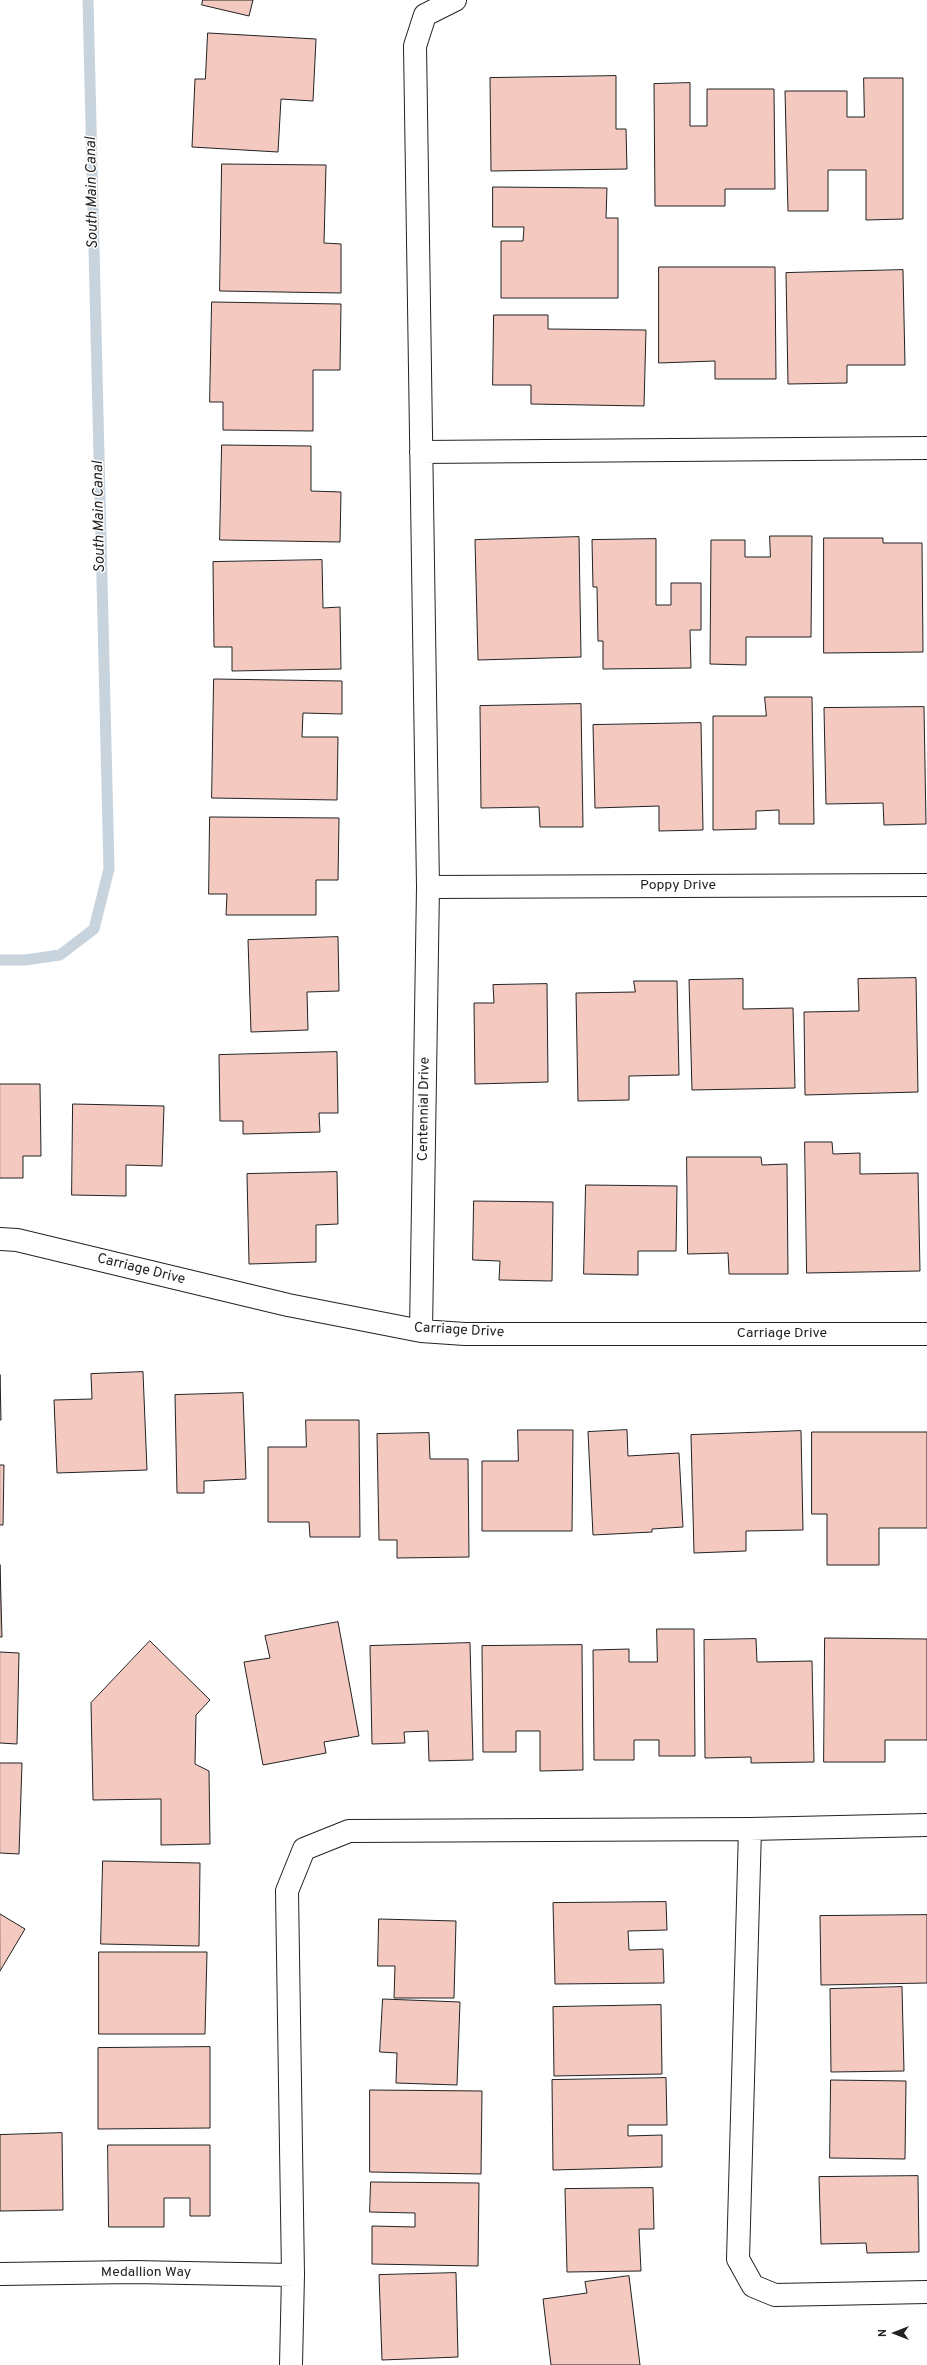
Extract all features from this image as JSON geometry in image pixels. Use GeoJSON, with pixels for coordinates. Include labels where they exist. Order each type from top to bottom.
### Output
{"type":"FeatureCollection","features":[{"type":"Feature","properties":{"kind":"street","name":"Centennial Drive"},"geometry":{"type":"LineString","coordinates":[[422,1331],[428,887],[415,46],[425,15],[455,0]]}},
{"type":"Feature","properties":{"kind":"street"},"geometry":{"type":"LineString","coordinates":[[422,452],[927,448]]}},
{"type":"Feature","properties":{"kind":"street","name":"Poppy Drive"},"geometry":{"type":"LineString","coordinates":[[428,887],[927,885]]}},
{"type":"Feature","properties":{"kind":"street","name":"Carriage Drive"},"geometry":{"type":"LineString","coordinates":[[0,1239],[17,1240],[288,1305],[422,1331],[465,1334],[927,1334]]}},
{"type":"Feature","properties":{"kind":"street"},"geometry":{"type":"LineString","coordinates":[[291,2365],[293,2276],[287,1891],[304,1849],[349,1831],[750,1829],[927,1825]]}},
{"type":"Feature","properties":{"kind":"street"},"geometry":{"type":"LineString","coordinates":[[750,1829],[738,2259],[753,2286],[775,2295],[927,2292]]}},
{"type":"Feature","properties":{"kind":"street","name":"Medallion Way"},"geometry":{"type":"LineString","coordinates":[[0,2274],[133,2272],[293,2276]]}},
{"type":"Feature","properties":{"kind":"building"},"geometry":{"type":"Polygon","coordinates":[[[203,0],[253,0],[249,16],[202,5],[203,0]]]}},
{"type":"Feature","properties":{"kind":"building"},"geometry":{"type":"Polygon","coordinates":[[[208,33],[316,39],[313,101],[281,99],[278,152],[192,147],[195,79],[205,79],[208,33]]]}},
{"type":"Feature","properties":{"kind":"building"},"geometry":{"type":"Polygon","coordinates":[[[616,76],[616,129],[626,129],[627,169],[491,171],[490,78],[616,76]]]}},
{"type":"Feature","properties":{"kind":"building"},"geometry":{"type":"Polygon","coordinates":[[[864,78],[903,78],[903,219],[866,220],[866,170],[828,170],[828,211],[788,211],[785,91],[847,91],[847,117],[864,117],[864,78]]]}},
{"type":"Feature","properties":{"kind":"building"},"geometry":{"type":"Polygon","coordinates":[[[690,83],[690,126],[707,126],[707,89],[774,89],[775,189],[725,189],[725,206],[655,206],[654,84],[690,83]]]}},
{"type":"Feature","properties":{"kind":"building"},"geometry":{"type":"Polygon","coordinates":[[[222,164],[326,165],[324,243],[341,244],[341,293],[220,291],[222,164]]]}},
{"type":"Feature","properties":{"kind":"building"},"geometry":{"type":"Polygon","coordinates":[[[493,187],[607,188],[606,218],[618,218],[618,298],[501,298],[501,241],[523,241],[524,227],[493,227],[493,187]]]}},
{"type":"Feature","properties":{"kind":"building"},"geometry":{"type":"Polygon","coordinates":[[[659,267],[775,267],[776,379],[715,379],[715,361],[659,363],[659,267]]]}},
{"type":"Feature","properties":{"kind":"building"},"geometry":{"type":"Polygon","coordinates":[[[903,270],[905,365],[847,365],[847,383],[788,384],[786,273],[903,270]]]}},
{"type":"Feature","properties":{"kind":"building"},"geometry":{"type":"Polygon","coordinates":[[[212,302],[341,304],[340,370],[313,370],[313,431],[223,430],[223,402],[210,402],[212,302]]]}},
{"type":"Feature","properties":{"kind":"building"},"geometry":{"type":"Polygon","coordinates":[[[494,315],[548,315],[548,329],[646,330],[644,406],[531,404],[531,385],[493,385],[494,315]]]}},
{"type":"Feature","properties":{"kind":"building"},"geometry":{"type":"Polygon","coordinates":[[[222,445],[311,446],[311,491],[341,492],[340,542],[220,540],[222,445]]]}},
{"type":"Feature","properties":{"kind":"building"},"geometry":{"type":"Polygon","coordinates":[[[770,536],[812,536],[811,637],[746,637],[746,665],[710,664],[711,540],[745,540],[745,557],[770,557],[770,536]]]}},
{"type":"Feature","properties":{"kind":"building"},"geometry":{"type":"Polygon","coordinates":[[[579,537],[581,657],[478,660],[475,540],[579,537]]]}},
{"type":"Feature","properties":{"kind":"building"},"geometry":{"type":"Polygon","coordinates":[[[824,538],[883,538],[883,543],[922,543],[923,652],[824,653],[824,538]]]}},
{"type":"Feature","properties":{"kind":"building"},"geometry":{"type":"Polygon","coordinates":[[[656,539],[656,605],[671,605],[671,583],[701,583],[701,630],[690,630],[691,668],[603,669],[603,641],[598,641],[597,587],[593,587],[592,540],[656,539]]]}},
{"type":"Feature","properties":{"kind":"building"},"geometry":{"type":"Polygon","coordinates":[[[322,560],[323,608],[340,607],[341,669],[232,671],[232,647],[214,647],[213,562],[322,560]]]}},
{"type":"Feature","properties":{"kind":"building"},"geometry":{"type":"Polygon","coordinates":[[[214,679],[342,681],[342,714],[303,713],[302,737],[338,737],[337,800],[212,798],[214,679]]]}},
{"type":"Feature","properties":{"kind":"building"},"geometry":{"type":"Polygon","coordinates":[[[765,697],[812,697],[814,824],[779,824],[779,810],[756,811],[756,829],[713,830],[713,716],[766,716],[765,697]]]}},
{"type":"Feature","properties":{"kind":"building"},"geometry":{"type":"Polygon","coordinates":[[[581,704],[583,827],[540,827],[539,807],[481,808],[480,706],[581,704]]]}},
{"type":"Feature","properties":{"kind":"building"},"geometry":{"type":"Polygon","coordinates":[[[924,707],[926,824],[884,825],[883,803],[826,804],[824,708],[924,707]]]}},
{"type":"Feature","properties":{"kind":"building"},"geometry":{"type":"Polygon","coordinates":[[[701,723],[703,830],[659,831],[659,806],[595,808],[593,725],[701,723]]]}},
{"type":"Feature","properties":{"kind":"building"},"geometry":{"type":"Polygon","coordinates":[[[210,817],[339,818],[338,880],[316,880],[316,915],[226,915],[227,894],[209,894],[210,817]]]}},
{"type":"Feature","properties":{"kind":"building"},"geometry":{"type":"Polygon","coordinates":[[[338,937],[339,991],[307,992],[308,1030],[251,1032],[248,940],[338,937]]]}},
{"type":"Feature","properties":{"kind":"building"},"geometry":{"type":"Polygon","coordinates":[[[916,978],[918,1092],[805,1095],[804,1012],[859,1011],[858,979],[916,978]]]}},
{"type":"Feature","properties":{"kind":"building"},"geometry":{"type":"Polygon","coordinates":[[[743,979],[743,1009],[793,1008],[795,1088],[692,1090],[689,980],[743,979]]]}},
{"type":"Feature","properties":{"kind":"building"},"geometry":{"type":"Polygon","coordinates":[[[634,981],[677,981],[679,1075],[629,1076],[629,1100],[578,1101],[576,993],[635,992],[634,981]]]}},
{"type":"Feature","properties":{"kind":"building"},"geometry":{"type":"Polygon","coordinates":[[[547,984],[548,1082],[475,1084],[474,1003],[494,1003],[493,985],[547,984]]]}},
{"type":"Feature","properties":{"kind":"building"},"geometry":{"type":"Polygon","coordinates":[[[337,1052],[338,1113],[319,1113],[320,1132],[243,1134],[243,1121],[220,1121],[219,1055],[337,1052]]]}},
{"type":"Feature","properties":{"kind":"building"},"geometry":{"type":"Polygon","coordinates":[[[0,1084],[40,1084],[41,1156],[23,1156],[23,1178],[0,1178],[0,1084]]]}},
{"type":"Feature","properties":{"kind":"building"},"geometry":{"type":"Polygon","coordinates":[[[73,1104],[164,1106],[162,1166],[126,1165],[126,1196],[72,1195],[73,1104]]]}},
{"type":"Feature","properties":{"kind":"building"},"geometry":{"type":"Polygon","coordinates":[[[805,1142],[832,1142],[833,1154],[860,1153],[860,1174],[918,1173],[920,1271],[807,1273],[805,1142]]]}},
{"type":"Feature","properties":{"kind":"building"},"geometry":{"type":"Polygon","coordinates":[[[687,1157],[761,1157],[762,1165],[787,1164],[788,1274],[729,1274],[728,1253],[688,1254],[687,1157]]]}},
{"type":"Feature","properties":{"kind":"building"},"geometry":{"type":"Polygon","coordinates":[[[337,1172],[338,1224],[316,1225],[316,1262],[249,1264],[247,1174],[337,1172]]]}},
{"type":"Feature","properties":{"kind":"building"},"geometry":{"type":"Polygon","coordinates":[[[586,1185],[677,1186],[676,1251],[638,1251],[638,1275],[584,1274],[586,1185]]]}},
{"type":"Feature","properties":{"kind":"building"},"geometry":{"type":"Polygon","coordinates":[[[474,1201],[553,1202],[552,1281],[499,1280],[500,1261],[473,1260],[474,1201]]]}},
{"type":"Feature","properties":{"kind":"building"},"geometry":{"type":"Polygon","coordinates":[[[143,1372],[147,1470],[57,1473],[54,1400],[92,1399],[91,1374],[143,1372]]]}},
{"type":"Feature","properties":{"kind":"building"},"geometry":{"type":"Polygon","coordinates":[[[0,1375],[1,1420],[0,1420],[0,1375]]]}},
{"type":"Feature","properties":{"kind":"building"},"geometry":{"type":"Polygon","coordinates":[[[243,1393],[246,1479],[204,1481],[204,1493],[177,1493],[175,1395],[243,1393]]]}},
{"type":"Feature","properties":{"kind":"building"},"geometry":{"type":"Polygon","coordinates":[[[306,1420],[359,1420],[360,1537],[310,1537],[309,1522],[268,1522],[268,1447],[306,1447],[306,1420]]]}},
{"type":"Feature","properties":{"kind":"building"},"geometry":{"type":"Polygon","coordinates":[[[518,1430],[573,1430],[572,1531],[482,1531],[482,1461],[518,1461],[518,1430]]]}},
{"type":"Feature","properties":{"kind":"building"},"geometry":{"type":"Polygon","coordinates":[[[627,1430],[628,1456],[679,1453],[683,1527],[652,1529],[652,1532],[593,1535],[588,1432],[627,1430]]]}},
{"type":"Feature","properties":{"kind":"building"},"geometry":{"type":"Polygon","coordinates":[[[801,1431],[803,1530],[746,1531],[746,1551],[694,1553],[691,1435],[801,1431]]]}},
{"type":"Feature","properties":{"kind":"building"},"geometry":{"type":"Polygon","coordinates":[[[812,1432],[927,1432],[927,1528],[879,1528],[879,1565],[827,1565],[827,1514],[812,1514],[812,1432]]]}},
{"type":"Feature","properties":{"kind":"building"},"geometry":{"type":"Polygon","coordinates":[[[429,1433],[430,1459],[468,1459],[469,1557],[397,1558],[397,1540],[379,1540],[377,1434],[429,1433]]]}},
{"type":"Feature","properties":{"kind":"building"},"geometry":{"type":"Polygon","coordinates":[[[0,1465],[4,1465],[3,1525],[0,1525],[0,1465]]]}},
{"type":"Feature","properties":{"kind":"building"},"geometry":{"type":"Polygon","coordinates":[[[0,1565],[2,1637],[0,1637],[0,1565]]]}},
{"type":"Feature","properties":{"kind":"building"},"geometry":{"type":"Polygon","coordinates":[[[338,1622],[359,1736],[324,1742],[326,1753],[263,1765],[244,1662],[270,1658],[265,1636],[338,1622]]]}},
{"type":"Feature","properties":{"kind":"building"},"geometry":{"type":"Polygon","coordinates":[[[657,1629],[694,1629],[695,1756],[659,1756],[659,1740],[634,1740],[634,1760],[594,1760],[593,1650],[629,1649],[629,1662],[657,1662],[657,1629]]]}},
{"type":"Feature","properties":{"kind":"building"},"geometry":{"type":"Polygon","coordinates":[[[825,1638],[927,1639],[927,1740],[885,1740],[885,1762],[824,1762],[825,1638]]]}},
{"type":"Feature","properties":{"kind":"building"},"geometry":{"type":"Polygon","coordinates":[[[756,1639],[757,1662],[812,1661],[814,1762],[751,1763],[751,1757],[705,1758],[704,1640],[756,1639]]]}},
{"type":"Feature","properties":{"kind":"building"},"geometry":{"type":"Polygon","coordinates":[[[150,1641],[210,1700],[196,1715],[195,1764],[209,1771],[210,1844],[161,1845],[161,1799],[93,1800],[91,1703],[150,1641]]]}},
{"type":"Feature","properties":{"kind":"building"},"geometry":{"type":"Polygon","coordinates":[[[470,1643],[473,1760],[429,1761],[428,1731],[404,1732],[405,1743],[372,1744],[370,1646],[470,1643]]]}},
{"type":"Feature","properties":{"kind":"building"},"geometry":{"type":"Polygon","coordinates":[[[582,1645],[583,1770],[540,1771],[540,1731],[516,1731],[516,1752],[483,1752],[482,1646],[582,1645]]]}},
{"type":"Feature","properties":{"kind":"building"},"geometry":{"type":"Polygon","coordinates":[[[0,1652],[19,1653],[17,1744],[0,1743],[0,1652]]]}},
{"type":"Feature","properties":{"kind":"building"},"geometry":{"type":"Polygon","coordinates":[[[0,1763],[22,1763],[19,1854],[0,1853],[0,1763]]]}},
{"type":"Feature","properties":{"kind":"building"},"geometry":{"type":"Polygon","coordinates":[[[103,1861],[200,1863],[199,1946],[101,1944],[103,1861]]]}},
{"type":"Feature","properties":{"kind":"building"},"geometry":{"type":"Polygon","coordinates":[[[666,1902],[667,1930],[628,1931],[629,1950],[663,1949],[664,1983],[555,1984],[553,1903],[666,1902]]]}},
{"type":"Feature","properties":{"kind":"building"},"geometry":{"type":"Polygon","coordinates":[[[0,1914],[25,1929],[0,1971],[0,1914]]]}},
{"type":"Feature","properties":{"kind":"building"},"geometry":{"type":"Polygon","coordinates":[[[927,1915],[927,1983],[821,1985],[820,1916],[927,1915]]]}},
{"type":"Feature","properties":{"kind":"building"},"geometry":{"type":"Polygon","coordinates":[[[379,1919],[456,1921],[454,1998],[394,1998],[395,1966],[378,1966],[379,1919]]]}},
{"type":"Feature","properties":{"kind":"building"},"geometry":{"type":"Polygon","coordinates":[[[99,1952],[207,1952],[205,2034],[99,2034],[99,1952]]]}},
{"type":"Feature","properties":{"kind":"building"},"geometry":{"type":"Polygon","coordinates":[[[902,1987],[904,2071],[831,2072],[830,1989],[902,1987]]]}},
{"type":"Feature","properties":{"kind":"building"},"geometry":{"type":"Polygon","coordinates":[[[383,1999],[460,2002],[457,2085],[396,2083],[397,2053],[380,2052],[383,1999]]]}},
{"type":"Feature","properties":{"kind":"building"},"geometry":{"type":"Polygon","coordinates":[[[661,2005],[662,2074],[554,2076],[553,2007],[661,2005]]]}},
{"type":"Feature","properties":{"kind":"building"},"geometry":{"type":"Polygon","coordinates":[[[210,2047],[210,2128],[98,2129],[98,2048],[210,2047]]]}},
{"type":"Feature","properties":{"kind":"building"},"geometry":{"type":"Polygon","coordinates":[[[666,2078],[667,2125],[628,2125],[628,2136],[662,2135],[662,2167],[553,2170],[552,2080],[666,2078]]]}},
{"type":"Feature","properties":{"kind":"building"},"geometry":{"type":"Polygon","coordinates":[[[831,2080],[906,2081],[905,2159],[830,2158],[831,2080]]]}},
{"type":"Feature","properties":{"kind":"building"},"geometry":{"type":"Polygon","coordinates":[[[370,2090],[482,2091],[481,2174],[370,2172],[370,2090]]]}},
{"type":"Feature","properties":{"kind":"building"},"geometry":{"type":"Polygon","coordinates":[[[62,2133],[63,2210],[0,2211],[0,2135],[62,2133]]]}},
{"type":"Feature","properties":{"kind":"building"},"geometry":{"type":"Polygon","coordinates":[[[108,2145],[210,2145],[210,2216],[190,2216],[190,2198],[164,2198],[164,2227],[109,2227],[108,2145]]]}},
{"type":"Feature","properties":{"kind":"building"},"geometry":{"type":"Polygon","coordinates":[[[918,2176],[919,2252],[867,2253],[866,2243],[821,2244],[819,2177],[918,2176]]]}},
{"type":"Feature","properties":{"kind":"building"},"geometry":{"type":"Polygon","coordinates":[[[371,2182],[479,2183],[478,2266],[372,2264],[372,2226],[415,2227],[415,2213],[370,2212],[371,2182]]]}},
{"type":"Feature","properties":{"kind":"building"},"geometry":{"type":"Polygon","coordinates":[[[653,2188],[654,2229],[639,2229],[641,2271],[567,2272],[565,2189],[653,2188]]]}},
{"type":"Feature","properties":{"kind":"building"},"geometry":{"type":"Polygon","coordinates":[[[456,2273],[458,2357],[382,2360],[379,2275],[456,2273]]]}},
{"type":"Feature","properties":{"kind":"building"},"geometry":{"type":"Polygon","coordinates":[[[629,2276],[640,2365],[551,2365],[543,2299],[587,2293],[585,2282],[629,2276]]]}},
{"type":"Feature","properties":{"kind":"waterway","name":"South Main Canal"},"geometry":{"type":"LineString","coordinates":[[0,960],[25,960],[60,955],[94,929],[109,869],[88,0]]}}]}
